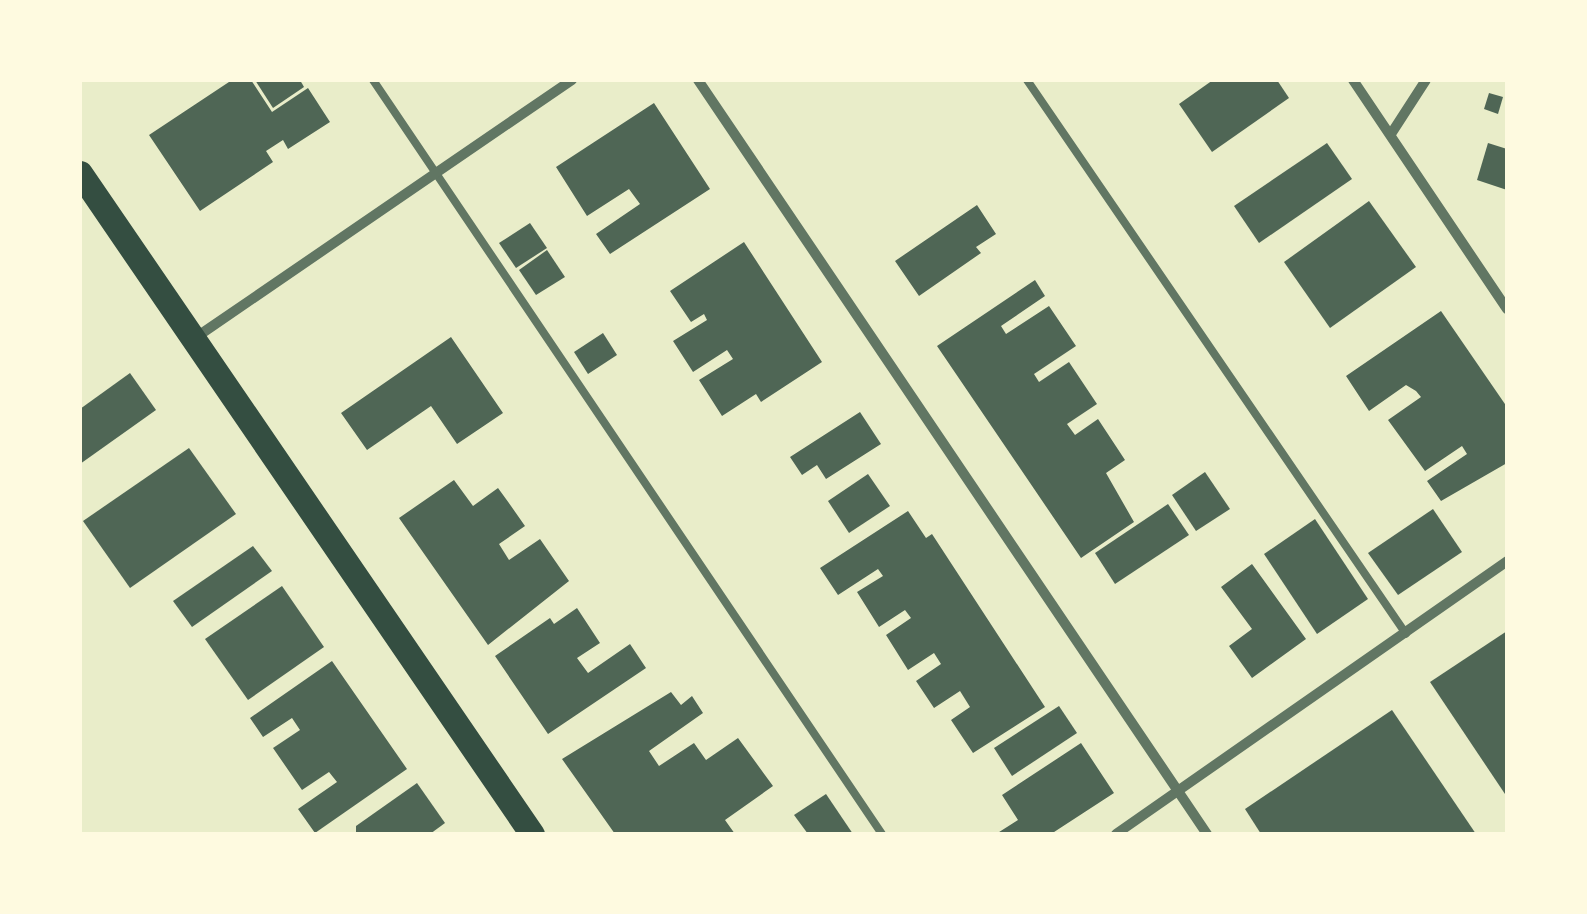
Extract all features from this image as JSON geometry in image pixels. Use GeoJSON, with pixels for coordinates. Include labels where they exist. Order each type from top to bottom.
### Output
{"type":"FeatureCollection","features":[{"type":"Feature","properties":{"kind":"main road"},"geometry":{"type":"LineString","coordinates":[[80,173],[532,834]]}},
{"type":"Feature","properties":{"kind":"street"},"geometry":{"type":"LineString","coordinates":[[194,338],[572,80]]}},
{"type":"Feature","properties":{"kind":"street"},"geometry":{"type":"LineString","coordinates":[[698,80],[1206,834]]}},
{"type":"Feature","properties":{"kind":"street"},"geometry":{"type":"LineString","coordinates":[[1353,80],[1507,309]]}},
{"type":"Feature","properties":{"kind":"street"},"geometry":{"type":"LineString","coordinates":[[1390,134],[1426,80]]}},
{"type":"Feature","properties":{"kind":"street"},"geometry":{"type":"LineString","coordinates":[[1116,834],[1507,561]]}},
{"type":"Feature","properties":{"kind":"lane"},"geometry":{"type":"LineString","coordinates":[[373,80],[882,834]]}},
{"type":"Feature","properties":{"kind":"lane"},"geometry":{"type":"LineString","coordinates":[[1026,80],[1406,634]]}},
{"type":"Feature","properties":{"kind":"building"},"geometry":{"type":"Polygon","coordinates":[[[232,80],[251,80],[272,112],[308,88],[330,122],[288,149],[283,140],[266,151],[273,162],[200,211],[149,135],[232,80]]]}},
{"type":"Feature","properties":{"kind":"building"},"geometry":{"type":"Polygon","coordinates":[[[255,80],[300,80],[304,87],[273,108],[255,80]]]}},
{"type":"Feature","properties":{"kind":"building"},"geometry":{"type":"Polygon","coordinates":[[[1213,80],[1277,80],[1289,98],[1212,152],[1179,104],[1213,80]]]}},
{"type":"Feature","properties":{"kind":"building"},"geometry":{"type":"Polygon","coordinates":[[[1489,93],[1503,97],[1498,114],[1484,109],[1489,93]]]}},
{"type":"Feature","properties":{"kind":"building"},"geometry":{"type":"Polygon","coordinates":[[[654,103],[710,189],[610,254],[596,234],[640,204],[629,189],[587,216],[556,167],[654,103]]]}},
{"type":"Feature","properties":{"kind":"building"},"geometry":{"type":"Polygon","coordinates":[[[1327,143],[1352,179],[1259,243],[1234,206],[1327,143]]]}},
{"type":"Feature","properties":{"kind":"building"},"geometry":{"type":"Polygon","coordinates":[[[1488,143],[1507,149],[1507,190],[1477,180],[1488,143]]]}},
{"type":"Feature","properties":{"kind":"building"},"geometry":{"type":"Polygon","coordinates":[[[1369,201],[1416,267],[1330,328],[1284,262],[1369,201]]]}},
{"type":"Feature","properties":{"kind":"building"},"geometry":{"type":"Polygon","coordinates":[[[977,205],[996,234],[976,247],[981,253],[919,296],[895,261],[977,205]]]}},
{"type":"Feature","properties":{"kind":"building"},"geometry":{"type":"Polygon","coordinates":[[[530,223],[547,248],[516,268],[499,243],[530,223]]]}},
{"type":"Feature","properties":{"kind":"building"},"geometry":{"type":"Polygon","coordinates":[[[744,242],[822,362],[761,402],[756,394],[722,416],[699,380],[733,359],[727,350],[693,372],[673,341],[707,320],[704,314],[691,322],[670,291],[744,242]]]}},
{"type":"Feature","properties":{"kind":"building"},"geometry":{"type":"Polygon","coordinates":[[[547,250],[565,277],[536,295],[519,270],[547,250]]]}},
{"type":"Feature","properties":{"kind":"building"},"geometry":{"type":"Polygon","coordinates":[[[1035,280],[1045,296],[1001,326],[1006,334],[1049,306],[1076,346],[1034,374],[1039,382],[1069,362],[1097,404],[1067,424],[1075,435],[1098,419],[1125,460],[1106,473],[1134,522],[1081,558],[937,346],[1035,280]]]}},
{"type":"Feature","properties":{"kind":"building"},"geometry":{"type":"Polygon","coordinates":[[[1441,311],[1507,407],[1507,463],[1441,501],[1427,481],[1467,454],[1462,446],[1425,471],[1388,420],[1421,397],[1406,385],[1369,411],[1346,376],[1441,311]]]}},
{"type":"Feature","properties":{"kind":"building"},"geometry":{"type":"Polygon","coordinates":[[[603,333],[617,355],[588,374],[574,352],[603,333]]]}},
{"type":"Feature","properties":{"kind":"building"},"geometry":{"type":"Polygon","coordinates":[[[451,337],[503,413],[457,444],[431,406],[367,450],[341,413],[451,337]]]}},
{"type":"Feature","properties":{"kind":"building"},"geometry":{"type":"Polygon","coordinates":[[[130,373],[156,410],[80,464],[80,409],[130,373]]]}},
{"type":"Feature","properties":{"kind":"building"},"geometry":{"type":"Polygon","coordinates":[[[860,412],[881,444],[826,479],[817,465],[802,475],[790,457],[860,412]]]}},
{"type":"Feature","properties":{"kind":"building"},"geometry":{"type":"Polygon","coordinates":[[[189,448],[236,514],[130,588],[83,521],[189,448]]]}},
{"type":"Feature","properties":{"kind":"building"},"geometry":{"type":"Polygon","coordinates":[[[1205,472],[1230,509],[1196,531],[1172,495],[1205,472]]]}},
{"type":"Feature","properties":{"kind":"building"},"geometry":{"type":"Polygon","coordinates":[[[868,474],[890,506],[849,533],[828,501],[868,474]]]}},
{"type":"Feature","properties":{"kind":"building"},"geometry":{"type":"Polygon","coordinates":[[[454,480],[473,506],[498,488],[525,526],[499,544],[509,560],[540,539],[569,581],[488,645],[399,518],[454,480]]]}},
{"type":"Feature","properties":{"kind":"building"},"geometry":{"type":"Polygon","coordinates":[[[1168,504],[1189,535],[1115,584],[1095,553],[1168,504]]]}},
{"type":"Feature","properties":{"kind":"building"},"geometry":{"type":"Polygon","coordinates":[[[1433,509],[1462,552],[1398,595],[1368,553],[1433,509]]]}},
{"type":"Feature","properties":{"kind":"building"},"geometry":{"type":"Polygon","coordinates":[[[908,511],[926,538],[932,534],[1045,707],[973,753],[951,720],[970,707],[960,691],[934,708],[916,681],[941,664],[934,653],[908,670],[886,635],[911,618],[905,610],[879,627],[857,592],[883,576],[878,569],[838,595],[820,568],[908,511]]]}},
{"type":"Feature","properties":{"kind":"building"},"geometry":{"type":"Polygon","coordinates":[[[1315,519],[1368,599],[1317,634],[1264,554],[1315,519]]]}},
{"type":"Feature","properties":{"kind":"building"},"geometry":{"type":"Polygon","coordinates":[[[253,546],[272,571],[192,627],[173,601],[253,546]]]}},
{"type":"Feature","properties":{"kind":"building"},"geometry":{"type":"Polygon","coordinates":[[[1252,564],[1306,639],[1252,678],[1229,646],[1252,629],[1221,587],[1252,564]]]}},
{"type":"Feature","properties":{"kind":"building"},"geometry":{"type":"Polygon","coordinates":[[[282,586],[324,647],[248,700],[205,639],[282,586]]]}},
{"type":"Feature","properties":{"kind":"building"},"geometry":{"type":"Polygon","coordinates":[[[577,608],[600,643],[577,658],[588,673],[630,644],[646,668],[548,734],[495,656],[550,618],[554,624],[577,608]]]}},
{"type":"Feature","properties":{"kind":"building"},"geometry":{"type":"Polygon","coordinates":[[[1507,631],[1507,797],[1430,682],[1507,631]]]}},
{"type":"Feature","properties":{"kind":"building"},"geometry":{"type":"Polygon","coordinates":[[[332,661],[407,769],[315,833],[298,809],[337,782],[329,772],[302,790],[273,748],[300,730],[292,718],[263,737],[250,718],[332,661]]]}},
{"type":"Feature","properties":{"kind":"building"},"geometry":{"type":"Polygon","coordinates":[[[671,692],[681,705],[692,696],[703,713],[649,751],[659,766],[694,743],[706,760],[738,738],[773,786],[725,820],[735,834],[615,834],[562,759],[671,692]]]}},
{"type":"Feature","properties":{"kind":"building"},"geometry":{"type":"Polygon","coordinates":[[[1059,706],[1077,733],[1012,776],[994,748],[1059,706]]]}},
{"type":"Feature","properties":{"kind":"building"},"geometry":{"type":"Polygon","coordinates":[[[1392,710],[1476,834],[1261,834],[1245,809],[1392,710]]]}},
{"type":"Feature","properties":{"kind":"building"},"geometry":{"type":"Polygon","coordinates":[[[1081,743],[1114,793],[1051,834],[996,834],[1018,820],[1002,795],[1081,743]]]}},
{"type":"Feature","properties":{"kind":"building"},"geometry":{"type":"Polygon","coordinates":[[[417,783],[445,823],[430,834],[356,834],[356,826],[417,783]]]}},
{"type":"Feature","properties":{"kind":"building"},"geometry":{"type":"Polygon","coordinates":[[[826,794],[853,834],[808,834],[794,815],[826,794]]]}}]}
